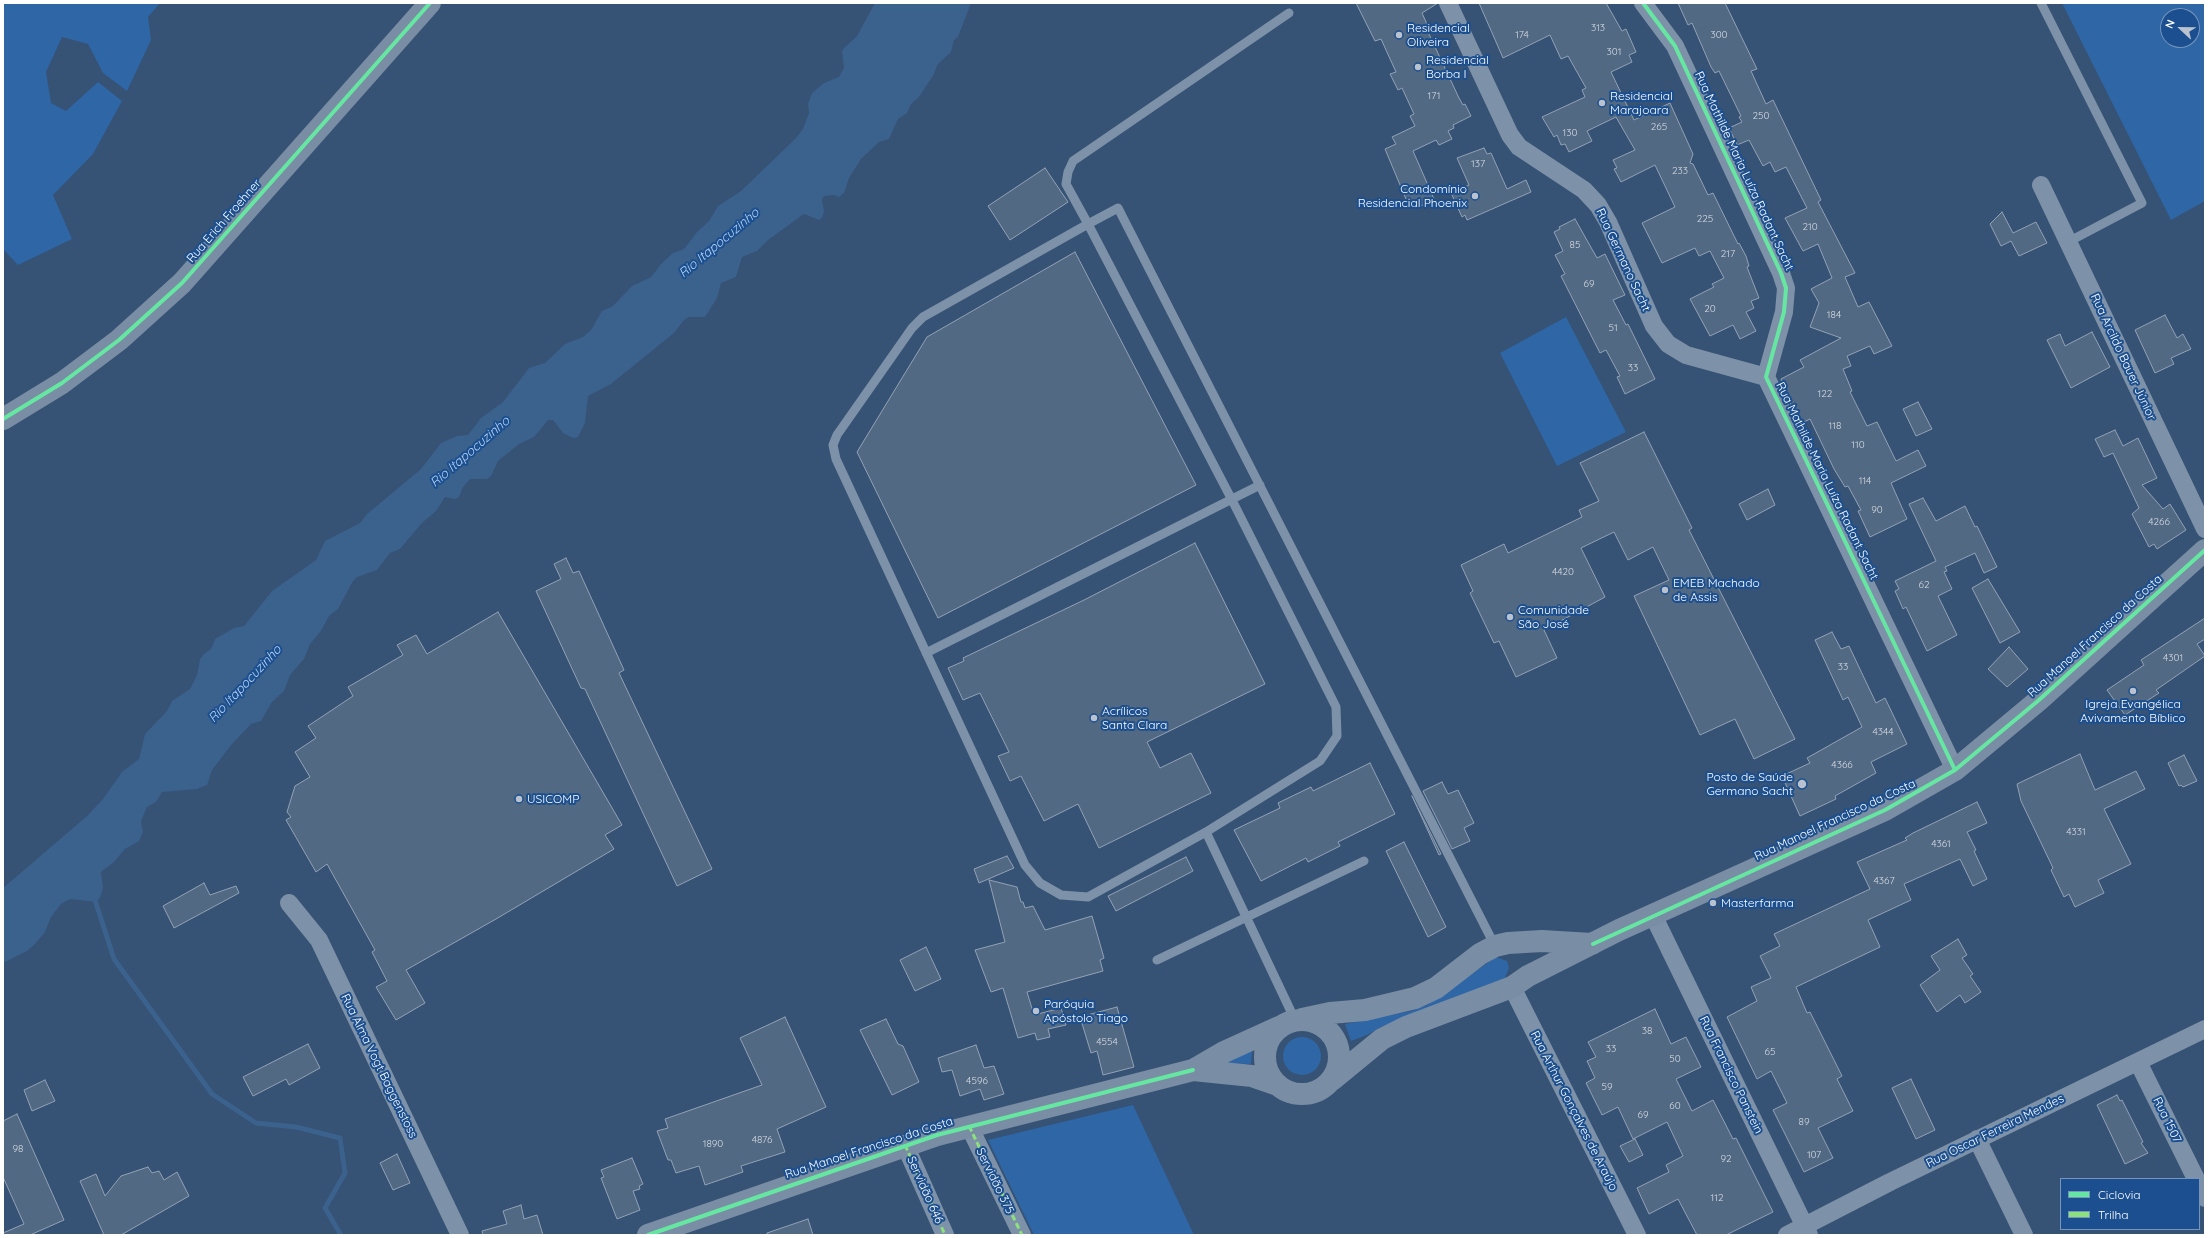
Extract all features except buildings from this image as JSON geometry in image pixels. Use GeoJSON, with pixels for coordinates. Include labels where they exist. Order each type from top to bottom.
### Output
{"type":"FeatureCollection","features":[{"type":"Feature","properties":{"kind":"main road","name":"Rua Erich Froehner"},"geometry":{"type":"LineString","coordinates":[[3,419],[62,383],[119,340],[182,283],[430,3]]}},
{"type":"Feature","properties":{"kind":"main road","name":"Rua Manoel Francisco da Costa"},"geometry":{"type":"LineString","coordinates":[[648,1235],[905,1145],[969,1126],[1192,1070],[1224,1052],[1292,1022],[1330,1013],[1365,1010],[1414,998],[1436,988],[1480,954],[1495,946],[1518,942],[1542,941],[1593,944],[1652,915],[1885,810],[1955,770],[2039,700],[2205,550]]}},
{"type":"Feature","properties":{"kind":"main road"},"geometry":{"type":"LineString","coordinates":[[1518,942],[1530,957],[1520,982]]}},
{"type":"Feature","properties":{"kind":"main road"},"geometry":{"type":"LineString","coordinates":[[1332,1080],[1339,1065],[1338,1046],[1333,1035],[1324,1026],[1314,1021],[1292,1022],[1271,1037],[1266,1049],[1265,1062],[1269,1074],[1278,1085],[1288,1091],[1300,1094],[1313,1093],[1324,1088],[1382,1039],[1406,1027],[1520,982],[1593,944]]}},
{"type":"Feature","properties":{"kind":"main road","name":"Rua Manoel Francisco da Costa"},"geometry":{"type":"LineString","coordinates":[[1192,1070],[1252,1076],[1278,1085]]}},
{"type":"Feature","properties":{"kind":"street","name":"Rua Germano Sacht"},"geometry":{"type":"LineString","coordinates":[[1448,3],[1510,135],[1519,147],[1584,190],[1598,205],[1608,222],[1654,326],[1668,344],[1686,356],[1766,377]]}},
{"type":"Feature","properties":{"kind":"street","name":"Rua Mathilde Maria Luíza Radant Sacht"},"geometry":{"type":"LineString","coordinates":[[1643,3],[1675,46],[1781,273],[1786,288],[1784,312],[1766,377],[1955,770]]}},
{"type":"Feature","properties":{"kind":"street","name":"Rua Arcildo Bauer Júnior"},"geometry":{"type":"LineString","coordinates":[[2041,185],[2205,529]]}},
{"type":"Feature","properties":{"kind":"street","name":"Rua Alma Vogt Baggenstoss"},"geometry":{"type":"LineString","coordinates":[[289,903],[319,940],[460,1235]]}},
{"type":"Feature","properties":{"kind":"street","name":"Rua Francisco Panstein"},"geometry":{"type":"LineString","coordinates":[[1652,915],[1807,1230]]}},
{"type":"Feature","properties":{"kind":"street","name":"Rua Arthur Gonçalves de Araújo"},"geometry":{"type":"LineString","coordinates":[[1520,982],[1637,1235]]}},
{"type":"Feature","properties":{"kind":"street","name":"Rua Oscar Ferreira Mendes"},"geometry":{"type":"LineString","coordinates":[[1786,1235],[1807,1230],[1977,1139],[2205,1029]]}},
{"type":"Feature","properties":{"kind":"street","name":"Rua 1507"},"geometry":{"type":"LineString","coordinates":[[2138,1062],[2196,1178]]}},
{"type":"Feature","properties":{"kind":"street","name":"Servidão 375"},"geometry":{"type":"LineString","coordinates":[[969,1126],[1022,1235]]}},
{"type":"Feature","properties":{"kind":"street"},"geometry":{"type":"LineString","coordinates":[[1977,1139],[2024,1235]]}},
{"type":"Feature","properties":{"kind":"street","name":"Servidão 646"},"geometry":{"type":"LineString","coordinates":[[905,1145],[945,1235]]}},
{"type":"Feature","properties":{"kind":"street"},"geometry":{"type":"LineString","coordinates":[[2200,1188],[2205,1198]]}},
{"type":"Feature","properties":{"kind":"lane"},"geometry":{"type":"LineString","coordinates":[[2041,3],[2142,203],[2068,242]]}},
{"type":"Feature","properties":{"kind":"lane"},"geometry":{"type":"LineString","coordinates":[[1288,13],[1073,161],[1066,184],[1088,224],[1232,500],[1336,707],[1337,736],[1320,761],[1206,832],[1088,897],[1061,895],[1040,883],[1025,864],[836,459],[832,445],[837,435],[912,328],[923,317],[1088,224],[1118,208],[1495,946]]}},
{"type":"Feature","properties":{"kind":"lane"},"geometry":{"type":"LineString","coordinates":[[926,653],[1260,485]]}},
{"type":"Feature","properties":{"kind":"lane"},"geometry":{"type":"LineString","coordinates":[[1206,832],[1292,1022]]}},
{"type":"Feature","properties":{"kind":"lane"},"geometry":{"type":"LineString","coordinates":[[1157,960],[1364,861]]}},
{"type":"Feature","properties":{"kind":"shaded area"},"geometry":{"type":"Polygon","coordinates":[[[3,3],[160,3],[148,17],[151,40],[127,91],[103,73],[88,44],[62,37],[46,72],[51,103],[66,111],[98,82],[122,101],[93,154],[53,195],[72,239],[18,265],[3,249],[3,3]]]}},
{"type":"Feature","properties":{"kind":"shaded area"},"geometry":{"type":"Polygon","coordinates":[[[2062,3],[2205,3],[2205,201],[2171,220],[2062,3]]]}},
{"type":"Feature","properties":{"kind":"shaded area"},"geometry":{"type":"Polygon","coordinates":[[[1566,317],[1626,432],[1557,466],[1500,353],[1566,317]]]}},
{"type":"Feature","properties":{"kind":"shaded area"},"geometry":{"type":"Polygon","coordinates":[[[1496,957],[1507,961],[1509,968],[1505,978],[1500,981],[1475,993],[1381,1027],[1367,1035],[1351,1041],[1345,1024],[1411,1011],[1427,1005],[1496,957]]]}},
{"type":"Feature","properties":{"kind":"shaded area"},"geometry":{"type":"Polygon","coordinates":[[[1298,1037],[1306,1037],[1316,1042],[1320,1049],[1320,1063],[1316,1070],[1306,1075],[1298,1075],[1288,1070],[1286,1067],[1283,1060],[1283,1052],[1288,1042],[1291,1040],[1298,1037]]]}},
{"type":"Feature","properties":{"kind":"shaded area"},"geometry":{"type":"Polygon","coordinates":[[[1252,1051],[1251,1064],[1216,1063],[1252,1051]]]}},
{"type":"Feature","properties":{"kind":"shaded area"},"geometry":{"type":"Polygon","coordinates":[[[1133,1105],[1194,1235],[1034,1235],[988,1140],[1133,1105]]]}},
{"type":"Feature","properties":{"kind":"water","name":"Rio Itapocuzinho"},"geometry":{"type":"Polygon","coordinates":[[[875,3],[971,3],[958,37],[954,40],[951,52],[938,64],[934,74],[919,97],[911,104],[907,113],[898,119],[889,139],[879,142],[861,159],[849,178],[844,193],[839,197],[834,195],[824,196],[822,200],[824,211],[823,216],[819,220],[804,214],[768,240],[757,251],[742,257],[736,277],[721,283],[717,298],[705,317],[689,317],[684,320],[674,333],[611,384],[588,396],[585,423],[578,437],[573,438],[563,433],[553,420],[548,420],[534,437],[519,444],[498,461],[491,476],[487,479],[470,479],[463,487],[459,497],[455,499],[445,497],[436,511],[422,523],[400,549],[390,553],[377,570],[357,577],[353,581],[338,609],[329,616],[321,631],[310,644],[304,659],[290,675],[284,691],[272,702],[261,721],[251,724],[232,744],[212,770],[207,785],[197,789],[162,792],[156,802],[147,807],[141,821],[143,832],[139,841],[125,849],[114,862],[101,872],[103,888],[100,898],[96,902],[70,899],[61,904],[51,917],[45,932],[35,944],[27,951],[3,963],[3,888],[87,816],[103,799],[122,772],[139,759],[145,734],[167,711],[172,701],[190,689],[197,675],[200,659],[211,649],[215,639],[234,628],[244,626],[272,591],[316,560],[325,541],[360,523],[367,514],[421,469],[441,443],[457,436],[468,435],[481,418],[503,402],[529,368],[545,363],[565,344],[583,337],[591,330],[602,311],[613,306],[632,286],[651,277],[661,264],[673,253],[684,249],[697,232],[709,221],[718,206],[741,191],[796,138],[803,129],[809,113],[808,104],[812,93],[824,83],[839,77],[844,68],[842,51],[857,36],[875,3]]]}},
{"type":"Feature","properties":{"kind":"waterway"},"geometry":{"type":"LineString","coordinates":[[94,897],[114,959],[212,1094],[256,1123],[296,1127],[340,1138],[345,1173],[325,1208],[341,1235]]}},
{"type":"Feature","properties":{"kind":"marked path"},"geometry":{"type":"LineString","coordinates":[[969,1126],[1022,1235]]}},
{"type":"Feature","properties":{"kind":"marked path"},"geometry":{"type":"LineString","coordinates":[[905,1145],[945,1235]]}},
{"type":"Feature","properties":{"kind":"cycle path"},"geometry":{"type":"LineString","coordinates":[[3,419],[62,383],[119,340],[182,283],[430,3]]}},
{"type":"Feature","properties":{"kind":"cycle path"},"geometry":{"type":"LineString","coordinates":[[1643,3],[1675,46],[1781,273],[1786,288],[1784,312],[1766,377],[1955,770]]}},
{"type":"Feature","properties":{"kind":"cycle path"},"geometry":{"type":"LineString","coordinates":[[1593,944],[1885,810],[1955,770],[2039,700],[2205,550]]}},
{"type":"Feature","properties":{"kind":"cycle path"},"geometry":{"type":"LineString","coordinates":[[648,1235],[937,1135],[1193,1070]]}},
{"type":"Feature","properties":{"kind":"place","name":"Residencial Oliveira"},"geometry":{"type":"Point","coordinates":[1399,35]}},
{"type":"Feature","properties":{"kind":"place","name":"Residencial Borba I"},"geometry":{"type":"Point","coordinates":[1418,67]}},
{"type":"Feature","properties":{"kind":"place","name":"Residencial Marajoara"},"geometry":{"type":"Point","coordinates":[1602,103]}},
{"type":"Feature","properties":{"kind":"place","name":"Condomínio Residencial Phoenix"},"geometry":{"type":"Point","coordinates":[1475,196]}},
{"type":"Feature","properties":{"kind":"place","name":"EMEB Machado de Assis"},"geometry":{"type":"Point","coordinates":[1665,590]}},
{"type":"Feature","properties":{"kind":"place","name":"Comunidade São José"},"geometry":{"type":"Point","coordinates":[1510,617]}},
{"type":"Feature","properties":{"kind":"place","name":"Igreja Evangélica Avivamento Bíblico"},"geometry":{"type":"Point","coordinates":[2133,691]}},
{"type":"Feature","properties":{"kind":"place","name":"Acrílicos Santa Clara"},"geometry":{"type":"Point","coordinates":[1094,718]}},
{"type":"Feature","properties":{"kind":"place","name":"Posto de Saúde Germano Sacht"},"geometry":{"type":"Point","coordinates":[1802,784]}},
{"type":"Feature","properties":{"kind":"place","name":"USICOMP"},"geometry":{"type":"Point","coordinates":[519,799]}},
{"type":"Feature","properties":{"kind":"place","name":"Masterfarma"},"geometry":{"type":"Point","coordinates":[1713,903]}},
{"type":"Feature","properties":{"kind":"place","name":"Paróquia Apóstolo Tiago"},"geometry":{"type":"Point","coordinates":[1036,1011]}}]}
